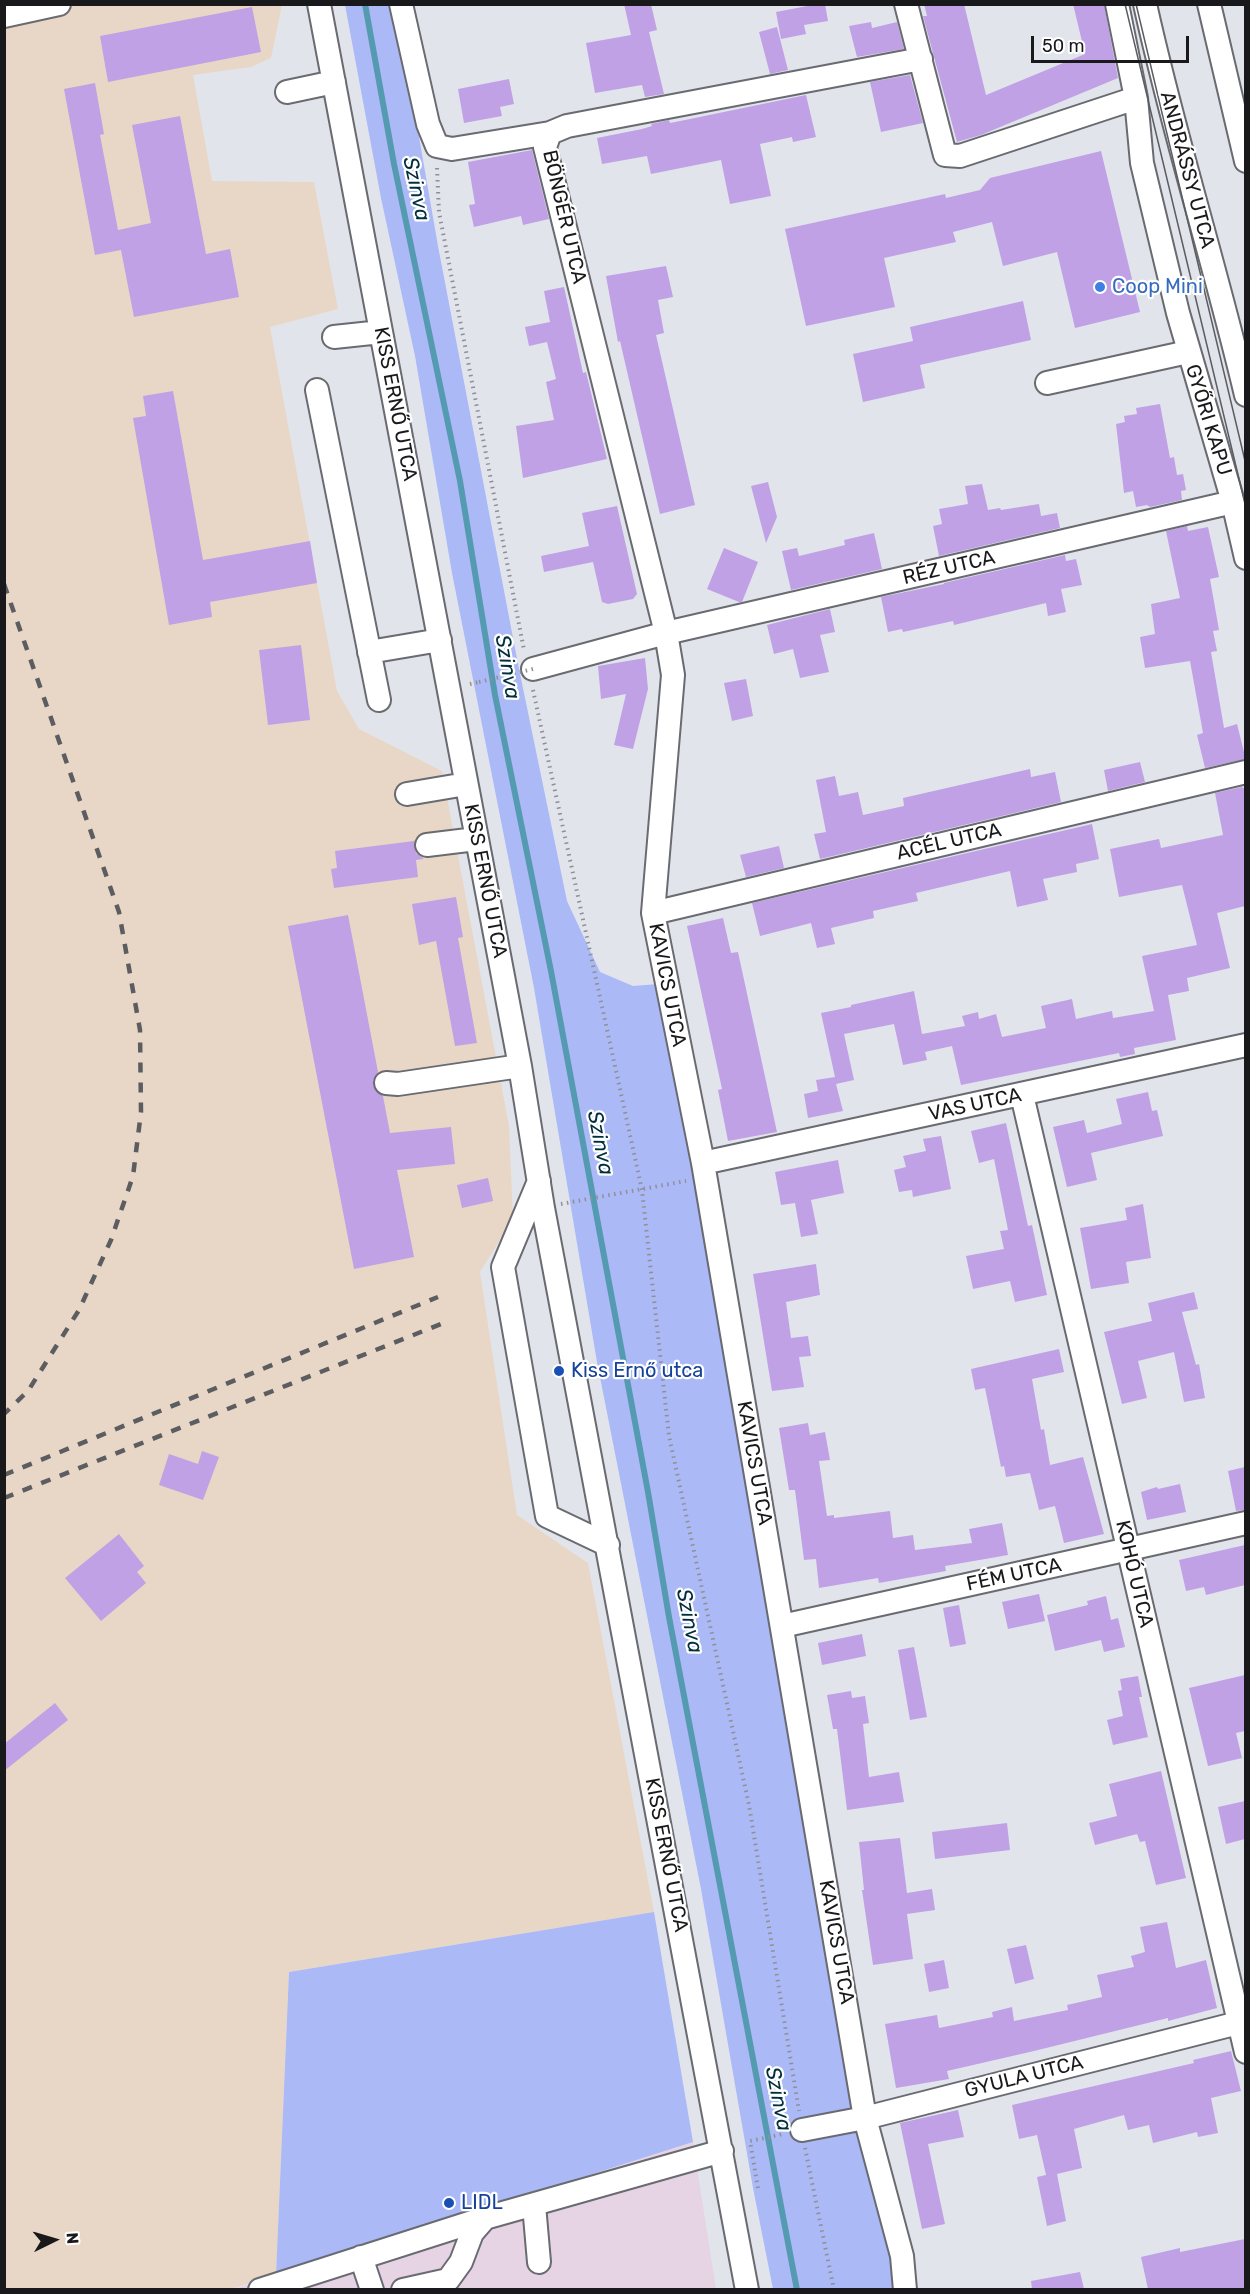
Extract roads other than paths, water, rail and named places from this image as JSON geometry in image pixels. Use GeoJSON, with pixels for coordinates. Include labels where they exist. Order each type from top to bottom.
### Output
{"type":"FeatureCollection","features":[{"type":"Feature","properties":{"kind":"street"},"geometry":{"type":"LineString","coordinates":[[4,16],[59,4]]}},
{"type":"Feature","properties":{"kind":"street","name":"KISS ERNŐ UTCA"},"geometry":{"type":"LineString","coordinates":[[319,4],[520,1066],[539,1181],[747,2289]]}},
{"type":"Feature","properties":{"kind":"street"},"geometry":{"type":"LineString","coordinates":[[401,4],[428,124],[437,146],[452,149],[550,133]]}},
{"type":"Feature","properties":{"kind":"street"},"geometry":{"type":"LineString","coordinates":[[906,4],[945,155],[960,156],[1136,98]]}},
{"type":"Feature","properties":{"kind":"street","name":"ANDRÁSSY UTCA"},"geometry":{"type":"LineString","coordinates":[[1117,4],[1136,98],[1142,163],[1188,352]]}},
{"type":"Feature","properties":{"kind":"street","name":"ANDRÁSSY UTCA"},"geometry":{"type":"LineString","coordinates":[[1145,4],[1196,208],[1239,333]]}},
{"type":"Feature","properties":{"kind":"street"},"geometry":{"type":"LineString","coordinates":[[1209,4],[1245,161]]}},
{"type":"Feature","properties":{"kind":"street","name":"BÖNGÉR UTCA"},"geometry":{"type":"LineString","coordinates":[[666,633],[545,147],[550,133],[567,126],[921,59]]}},
{"type":"Feature","properties":{"kind":"street"},"geometry":{"type":"LineString","coordinates":[[287,92],[333,82]]}},
{"type":"Feature","properties":{"kind":"street"},"geometry":{"type":"LineString","coordinates":[[334,337],[381,332]]}},
{"type":"Feature","properties":{"kind":"street"},"geometry":{"type":"LineString","coordinates":[[1239,333],[1245,395]]}},
{"type":"Feature","properties":{"kind":"street"},"geometry":{"type":"LineString","coordinates":[[1047,383],[1188,352]]}},
{"type":"Feature","properties":{"kind":"street","name":"GYŐRI KAPU"},"geometry":{"type":"LineString","coordinates":[[1188,352],[1233,502],[1245,558]]}},
{"type":"Feature","properties":{"kind":"street"},"geometry":{"type":"LineString","coordinates":[[317,390],[378,700]]}},
{"type":"Feature","properties":{"kind":"street","name":"RÉZ UTCA"},"geometry":{"type":"LineString","coordinates":[[529,668],[666,633],[1233,502]]}},
{"type":"Feature","properties":{"kind":"street","name":"KAVICS UTCA"},"geometry":{"type":"LineString","coordinates":[[666,633],[673,675],[653,913],[703,1163],[866,2118],[902,2256],[905,2289]]}},
{"type":"Feature","properties":{"kind":"street"},"geometry":{"type":"LineString","coordinates":[[369,652],[440,640]]}},
{"type":"Feature","properties":{"kind":"street","name":"ACÉL UTCA"},"geometry":{"type":"LineString","coordinates":[[653,913],[1245,772]]}},
{"type":"Feature","properties":{"kind":"street"},"geometry":{"type":"LineString","coordinates":[[407,794],[466,784]]}},
{"type":"Feature","properties":{"kind":"street"},"geometry":{"type":"LineString","coordinates":[[427,845],[476,839]]}},
{"type":"Feature","properties":{"kind":"street","name":"VAS UTCA"},"geometry":{"type":"LineString","coordinates":[[703,1163],[1245,1045]]}},
{"type":"Feature","properties":{"kind":"street"},"geometry":{"type":"LineString","coordinates":[[386,1083],[398,1084],[520,1066]]}},
{"type":"Feature","properties":{"kind":"street","name":"KOHÓ UTCA"},"geometry":{"type":"LineString","coordinates":[[1022,1095],[1128,1550],[1242,2021],[1245,2052]]}},
{"type":"Feature","properties":{"kind":"street"},"geometry":{"type":"LineString","coordinates":[[539,1181],[503,1267],[547,1515],[608,1545]]}},
{"type":"Feature","properties":{"kind":"street","name":"FÉM UTCA"},"geometry":{"type":"LineString","coordinates":[[782,1626],[1245,1523]]}},
{"type":"Feature","properties":{"kind":"street","name":"GYULA UTCA"},"geometry":{"type":"LineString","coordinates":[[802,2130],[866,2118],[1242,2021]]}},
{"type":"Feature","properties":{"kind":"street"},"geometry":{"type":"LineString","coordinates":[[260,2289],[485,2218],[722,2151]]}},
{"type":"Feature","properties":{"kind":"street"},"geometry":{"type":"LineString","coordinates":[[534,2205],[539,2262]]}},
{"type":"Feature","properties":{"kind":"street"},"geometry":{"type":"LineString","coordinates":[[403,2289],[448,2280],[461,2262],[472,2233],[485,2218]]}},
{"type":"Feature","properties":{"kind":"street"},"geometry":{"type":"LineString","coordinates":[[361,2257],[372,2289]]}},
{"type":"Feature","properties":{"kind":"waterway","name":"Szinva"},"geometry":{"type":"LineString","coordinates":[[365,4],[394,164],[460,481],[495,695],[551,971],[648,1492],[669,1617],[797,2290]]}},
{"type":"Feature","properties":{"kind":"tram line"},"geometry":{"type":"LineString","coordinates":[[1125,4],[1246,508]]}},
{"type":"Feature","properties":{"kind":"tram line"},"geometry":{"type":"LineString","coordinates":[[1136,4],[1246,465]]}},
{"type":"Feature","properties":{"kind":"railway"},"geometry":{"type":"LineString","coordinates":[[4,584],[119,912],[140,1030],[141,1112],[133,1176],[111,1240],[79,1310],[28,1391],[4,1414]]}},
{"type":"Feature","properties":{"kind":"railway"},"geometry":{"type":"LineString","coordinates":[[4,1475],[438,1297]]}},
{"type":"Feature","properties":{"kind":"railway"},"geometry":{"type":"LineString","coordinates":[[4,1498],[441,1324]]}},
{"type":"Feature","properties":{"kind":"place","name":"Coop Mini"},"geometry":{"type":"Point","coordinates":[1100,287]}},
{"type":"Feature","properties":{"kind":"place","name":"Kiss Ernő utca"},"geometry":{"type":"Point","coordinates":[559,1371]}},
{"type":"Feature","properties":{"kind":"place","name":"LIDL"},"geometry":{"type":"Point","coordinates":[449,2203]}}]}
